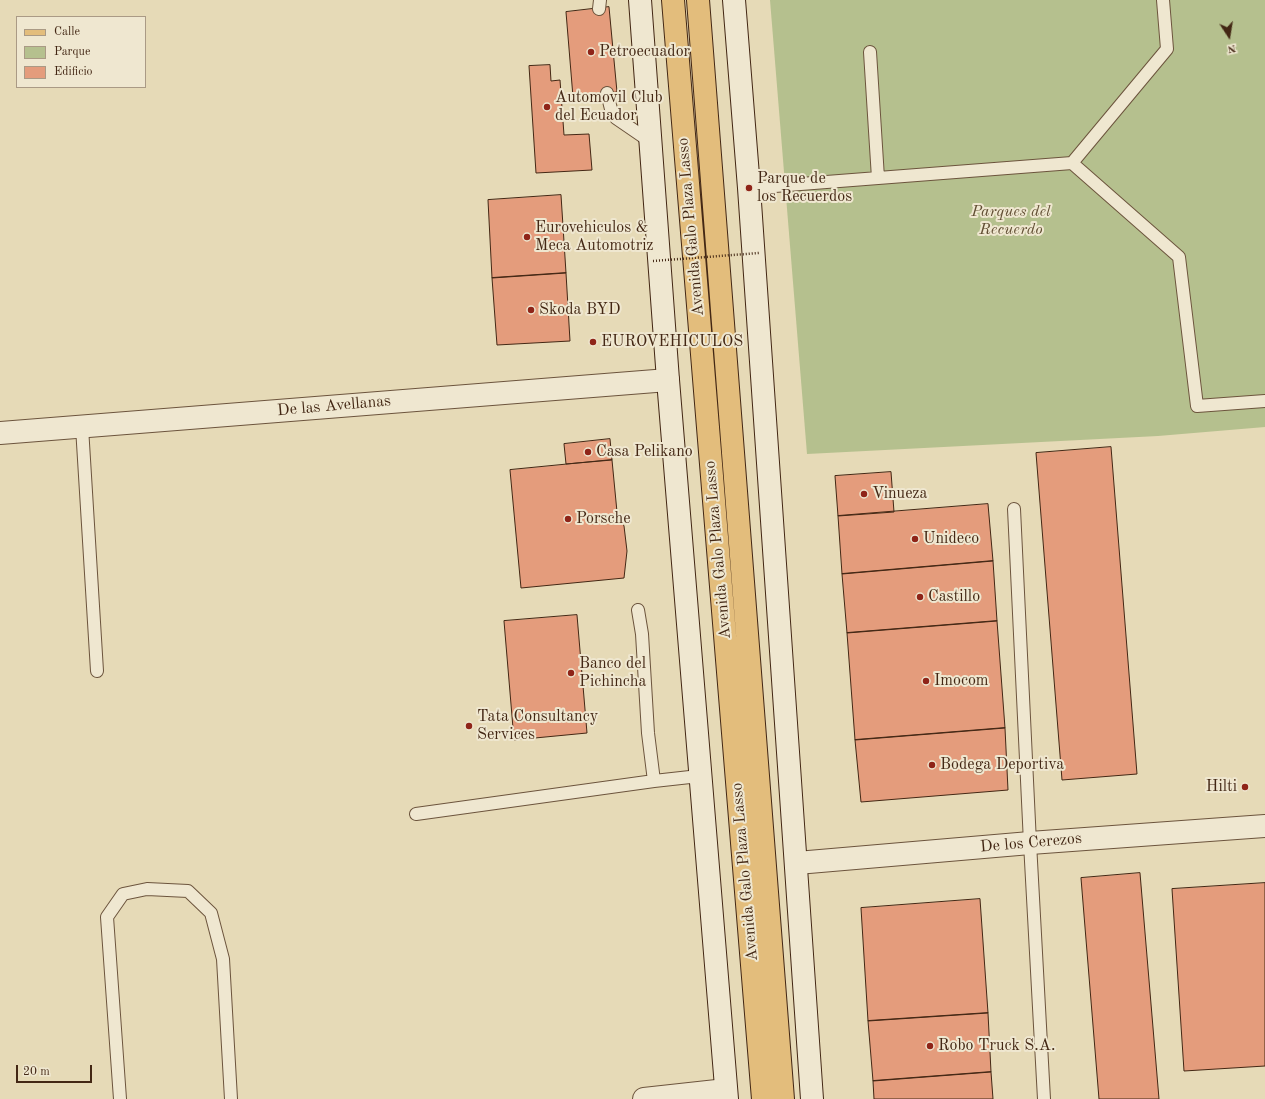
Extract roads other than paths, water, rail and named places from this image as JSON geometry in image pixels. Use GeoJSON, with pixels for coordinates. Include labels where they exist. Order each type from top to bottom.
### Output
{"type":"FeatureCollection","features":[{"type":"Feature","properties":{"kind":"main road","name":"Avenida Galo Plaza Lasso"},"geometry":{"type":"LineString","coordinates":[[640,0],[668,380],[726,1094]]}},
{"type":"Feature","properties":{"kind":"main road","name":"Avenida Galo Plaza Lasso"},"geometry":{"type":"LineString","coordinates":[[673,0],[763,1099]]}},
{"type":"Feature","properties":{"kind":"main road","name":"Avenida Galo Plaza Lasso"},"geometry":{"type":"LineString","coordinates":[[698,0],[782,1099]]}},
{"type":"Feature","properties":{"kind":"main road"},"geometry":{"type":"LineString","coordinates":[[734,0],[749,188],[797,863],[812,1099]]}},
{"type":"Feature","properties":{"kind":"main road","name":"De las Avellanas"},"geometry":{"type":"LineString","coordinates":[[0,433],[668,380]]}},
{"type":"Feature","properties":{"kind":"main road","name":"De los Cerezos"},"geometry":{"type":"LineString","coordinates":[[797,863],[1030,843],[1265,826]]}},
{"type":"Feature","properties":{"kind":"main road"},"geometry":{"type":"LineString","coordinates":[[644,1099],[726,1094]]}},
{"type":"Feature","properties":{"kind":"lane"},"geometry":{"type":"LineString","coordinates":[[749,188],[1072,163],[1167,50],[1163,0]]}},
{"type":"Feature","properties":{"kind":"lane"},"geometry":{"type":"LineString","coordinates":[[870,52],[878,178]]}},
{"type":"Feature","properties":{"kind":"lane"},"geometry":{"type":"LineString","coordinates":[[607,93],[612,113],[616,118],[651,142]]}},
{"type":"Feature","properties":{"kind":"lane"},"geometry":{"type":"LineString","coordinates":[[1072,163],[1179,257],[1197,406],[1265,401]]}},
{"type":"Feature","properties":{"kind":"lane"},"geometry":{"type":"LineString","coordinates":[[82,427],[97,671]]}},
{"type":"Feature","properties":{"kind":"lane"},"geometry":{"type":"LineString","coordinates":[[1014,509],[1044,1099]]}},
{"type":"Feature","properties":{"kind":"lane"},"geometry":{"type":"LineString","coordinates":[[638,610],[642,634],[648,733],[654,781]]}},
{"type":"Feature","properties":{"kind":"lane"},"geometry":{"type":"LineString","coordinates":[[416,814],[654,781],[690,777],[700,779]]}},
{"type":"Feature","properties":{"kind":"lane"},"geometry":{"type":"LineString","coordinates":[[120,1099],[107,917],[123,894],[147,889],[188,891],[212,913],[222,959],[231,1099]]}},
{"type":"Feature","properties":{"kind":"place","name":"Petroecuador"},"geometry":{"type":"Point","coordinates":[591,52]}},
{"type":"Feature","properties":{"kind":"place","name":"Automovil Club del Ecuador"},"geometry":{"type":"Point","coordinates":[547,107]}},
{"type":"Feature","properties":{"kind":"place","name":"Parque de los Recuerdos"},"geometry":{"type":"Point","coordinates":[749,188]}},
{"type":"Feature","properties":{"kind":"place","name":"Eurovehiculos & Meca Automotriz"},"geometry":{"type":"Point","coordinates":[527,237]}},
{"type":"Feature","properties":{"kind":"place","name":"Skoda BYD"},"geometry":{"type":"Point","coordinates":[531,310]}},
{"type":"Feature","properties":{"kind":"place","name":"EUROVEHICULOS"},"geometry":{"type":"Point","coordinates":[593,342]}},
{"type":"Feature","properties":{"kind":"place","name":"Casa Pelikano"},"geometry":{"type":"Point","coordinates":[588,452]}},
{"type":"Feature","properties":{"kind":"place","name":"Vinueza"},"geometry":{"type":"Point","coordinates":[864,494]}},
{"type":"Feature","properties":{"kind":"place","name":"Porsche"},"geometry":{"type":"Point","coordinates":[568,519]}},
{"type":"Feature","properties":{"kind":"place","name":"Unideco"},"geometry":{"type":"Point","coordinates":[915,539]}},
{"type":"Feature","properties":{"kind":"place","name":"Castillo"},"geometry":{"type":"Point","coordinates":[920,597]}},
{"type":"Feature","properties":{"kind":"place","name":"Banco del Pichincha"},"geometry":{"type":"Point","coordinates":[571,673]}},
{"type":"Feature","properties":{"kind":"place","name":"Imocom"},"geometry":{"type":"Point","coordinates":[926,681]}},
{"type":"Feature","properties":{"kind":"place","name":"Tata Consultancy Services"},"geometry":{"type":"Point","coordinates":[469,726]}},
{"type":"Feature","properties":{"kind":"place","name":"Bodega Deportiva"},"geometry":{"type":"Point","coordinates":[932,765]}},
{"type":"Feature","properties":{"kind":"place","name":"Hilti"},"geometry":{"type":"Point","coordinates":[1245,787]}},
{"type":"Feature","properties":{"kind":"place","name":"Robo Truck S.A."},"geometry":{"type":"Point","coordinates":[930,1046]}},
{"type":"Feature","properties":{"kind":"park label","name":"Parques del Recuerdo"},"geometry":{"type":"Point","coordinates":[1011,221]}}]}
